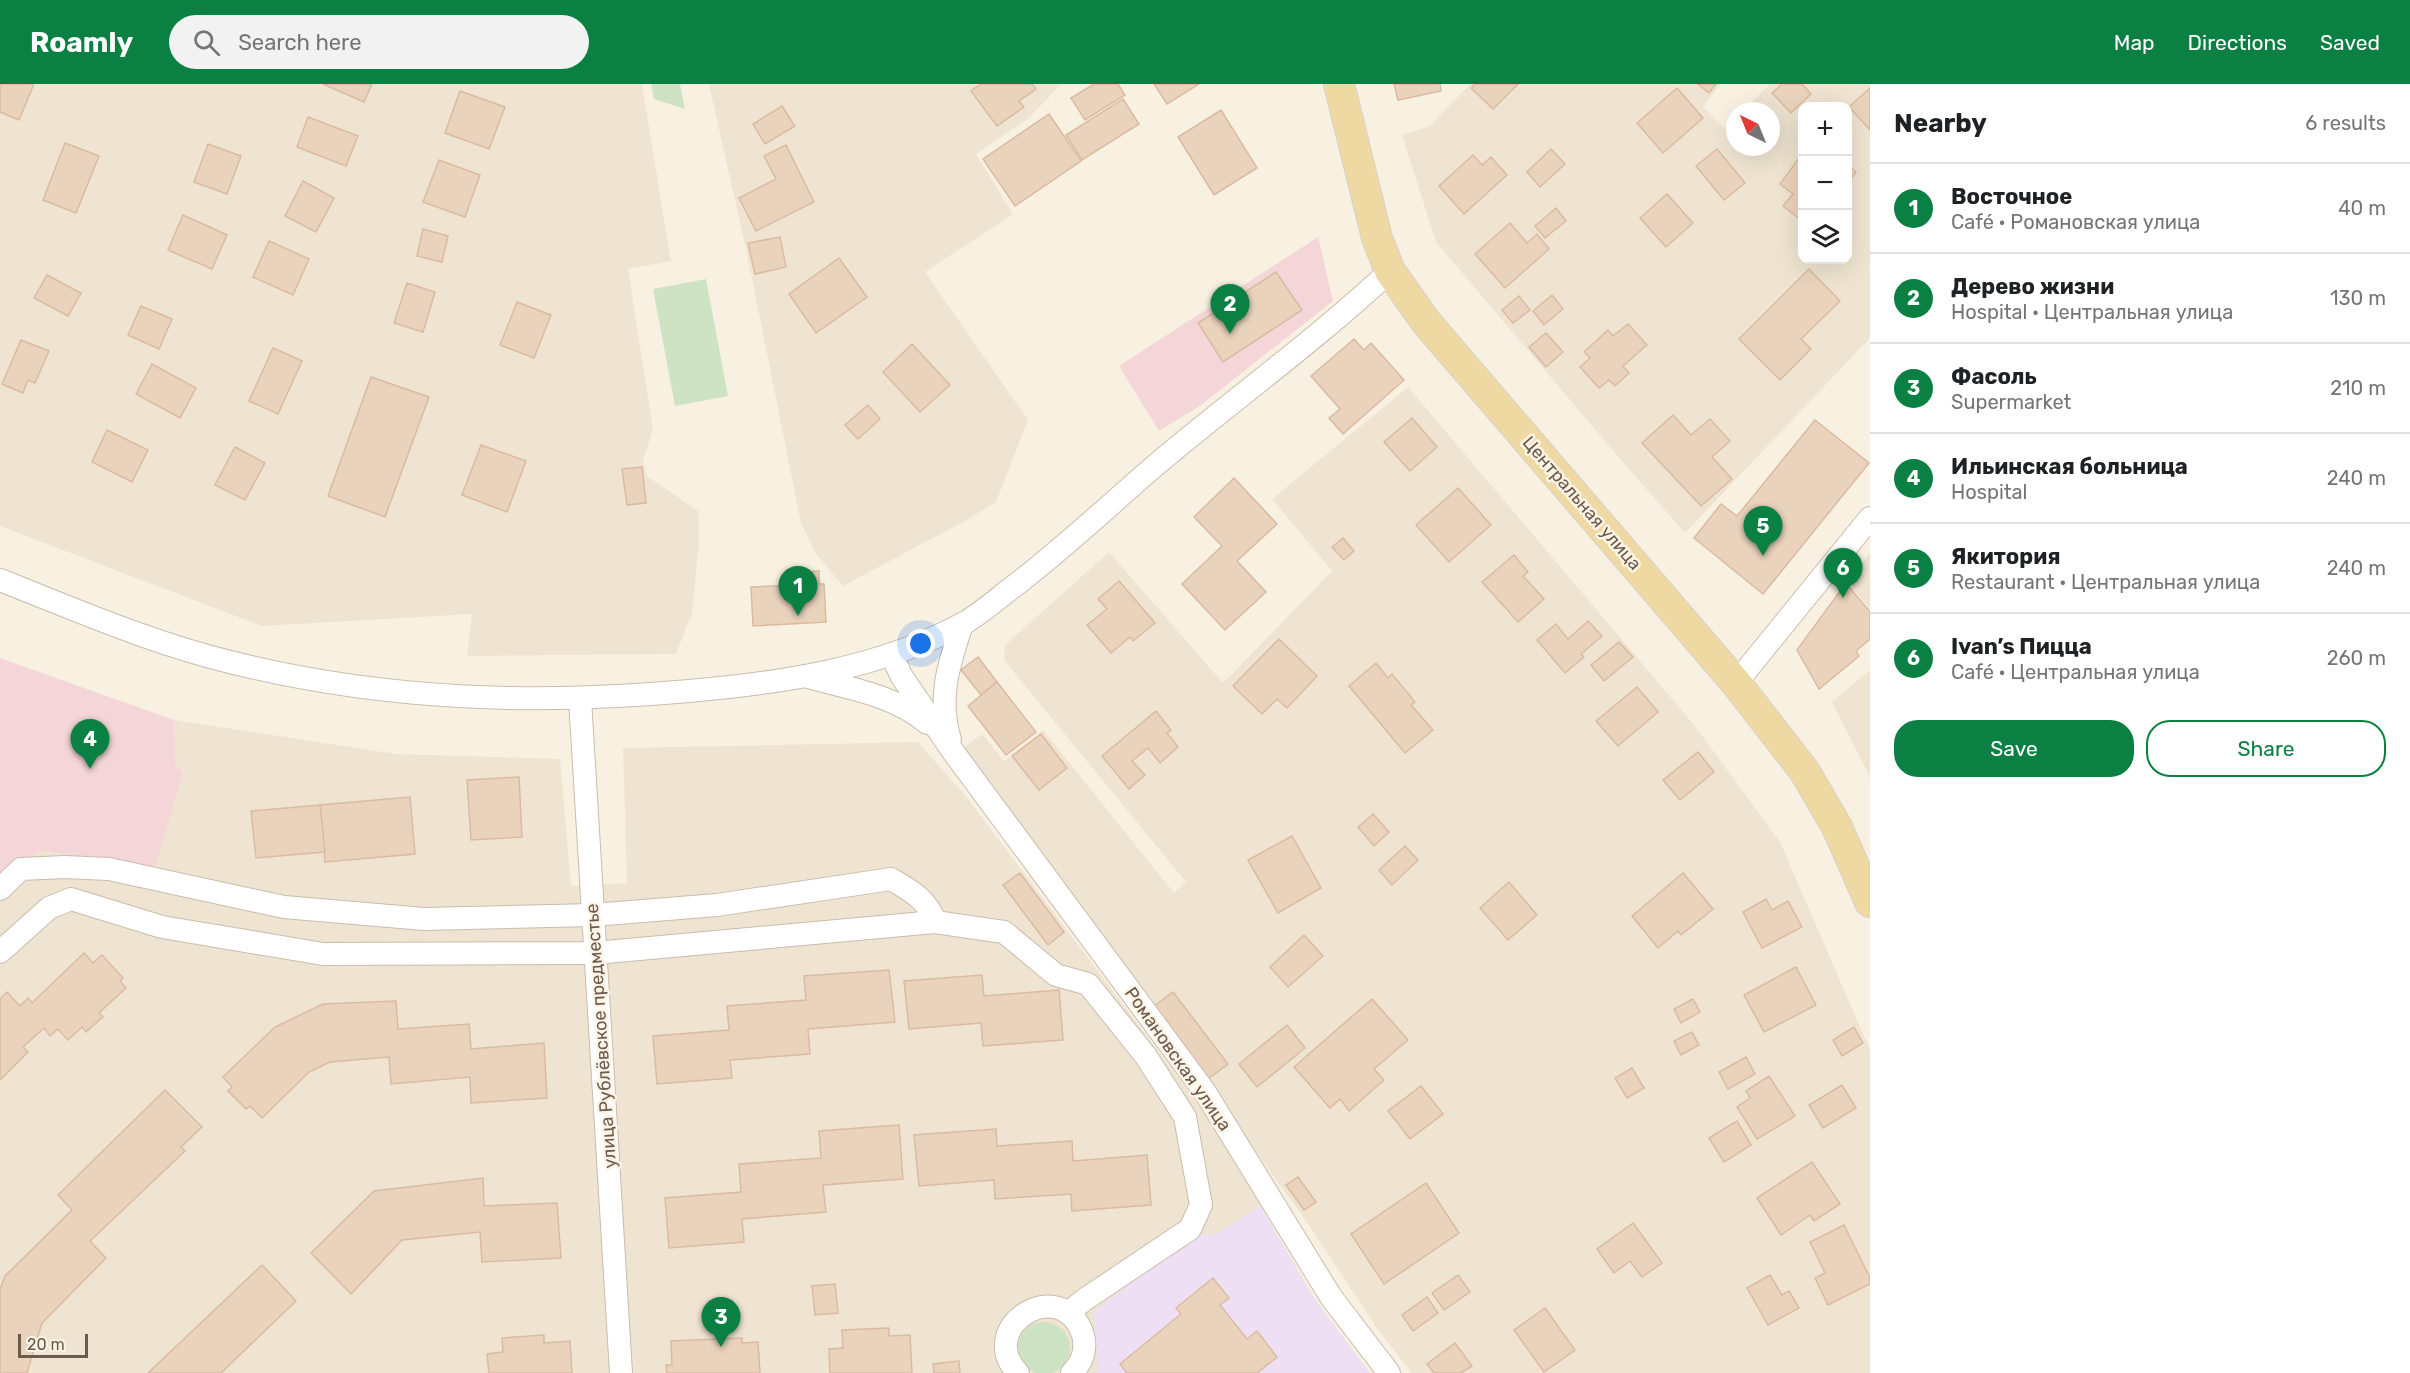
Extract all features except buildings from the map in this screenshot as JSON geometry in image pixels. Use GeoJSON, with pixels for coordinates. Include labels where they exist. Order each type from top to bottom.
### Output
{"type":"FeatureCollection","features":[{"type":"Feature","properties":{"kind":"main road","name":"Центральная улица"},"geometry":{"type":"LineString","coordinates":[[1339,84],[1377,238],[1390,271],[1426,322],[1736,683],[1805,772],[1837,827],[1870,902]]}},
{"type":"Feature","properties":{"kind":"street"},"geometry":{"type":"LineString","coordinates":[[0,580],[158,640],[232,663],[344,686],[475,699],[580,699],[730,688],[804,676],[891,654],[962,624],[1027,576],[1160,462],[1350,308],[1390,271]]}},
{"type":"Feature","properties":{"kind":"street"},"geometry":{"type":"LineString","coordinates":[[1736,683],[1870,518]]}},
{"type":"Feature","properties":{"kind":"street","name":"Романовская улица"},"geometry":{"type":"LineString","coordinates":[[954,753],[945,724],[943,700],[946,675],[962,624]]}},
{"type":"Feature","properties":{"kind":"street","name":"Романовская улица"},"geometry":{"type":"LineString","coordinates":[[891,654],[902,677],[954,753],[1205,1092],[1331,1297],[1389,1373]]}},
{"type":"Feature","properties":{"kind":"street","name":"Романовская улица"},"geometry":{"type":"LineString","coordinates":[[804,676],[903,706],[931,726],[954,753]]}},
{"type":"Feature","properties":{"kind":"street","name":"улица Рублёвское предместье"},"geometry":{"type":"LineString","coordinates":[[580,699],[621,1373]]}},
{"type":"Feature","properties":{"kind":"street"},"geometry":{"type":"LineString","coordinates":[[65,867],[71,898]]}},
{"type":"Feature","properties":{"kind":"street"},"geometry":{"type":"LineString","coordinates":[[0,889],[21,869],[109,868],[284,907],[424,919],[593,915],[717,905],[891,879],[915,893],[932,911],[935,922]]}},
{"type":"Feature","properties":{"kind":"street"},"geometry":{"type":"LineString","coordinates":[[0,952],[49,908],[71,898],[162,927],[323,954],[595,953],[935,922],[1004,932],[1056,975],[1088,984],[1146,1055],[1185,1117],[1201,1204],[1190,1229],[1068,1313]]}},
{"type":"Feature","properties":{"kind":"street"},"geometry":{"type":"LineString","coordinates":[[1018,1373],[1012,1367],[1006,1352],[1007,1337],[1013,1323],[1024,1312],[1039,1307],[1054,1307],[1068,1313],[1078,1324],[1084,1339],[1084,1354],[1072,1373]]}},
{"type":"Feature","properties":{"kind":"shaded area"},"geometry":{"type":"Polygon","coordinates":[[[0,84],[642,84],[671,261],[628,269],[653,429],[643,461],[647,476],[698,511],[699,542],[692,613],[676,654],[467,656],[472,614],[262,626],[0,526],[0,84]]]}},
{"type":"Feature","properties":{"kind":"shaded area"},"geometry":{"type":"Polygon","coordinates":[[[709,84],[1061,84],[1029,118],[976,154],[1013,214],[925,272],[1028,420],[996,502],[843,586],[816,554],[801,523],[746,249],[709,84]]]}},
{"type":"Feature","properties":{"kind":"shaded area"},"geometry":{"type":"Polygon","coordinates":[[[1470,84],[1721,84],[1703,107],[1724,128],[1726,126],[1726,156],[1780,156],[1780,102],[1751,102],[1770,84],[1870,84],[1870,338],[1685,533],[1436,242],[1402,135],[1430,126],[1470,84]]]}},
{"type":"Feature","properties":{"kind":"shaded area"},"geometry":{"type":"Polygon","coordinates":[[[1318,237],[1333,301],[1201,405],[1159,431],[1119,366],[1318,237]]]}},
{"type":"Feature","properties":{"kind":"shaded area"},"geometry":{"type":"Polygon","coordinates":[[[1408,387],[1695,726],[1780,842],[1870,1050],[1870,1373],[1412,1373],[1378,1330],[1309,1225],[963,748],[982,734],[1004,761],[1043,730],[1174,893],[1186,882],[1004,660],[1005,645],[1109,552],[1223,683],[1332,571],[1272,499],[1408,387]]]}},
{"type":"Feature","properties":{"kind":"shaded area"},"geometry":{"type":"Polygon","coordinates":[[[1870,553],[1870,609],[1847,581],[1870,553]]]}},
{"type":"Feature","properties":{"kind":"shaded area"},"geometry":{"type":"Polygon","coordinates":[[[0,658],[174,720],[176,765],[183,773],[155,867],[40,851],[0,874],[0,658]]]}},
{"type":"Feature","properties":{"kind":"shaded area"},"geometry":{"type":"Polygon","coordinates":[[[1870,670],[1870,777],[1832,702],[1870,670]]]}},
{"type":"Feature","properties":{"kind":"shaded area"},"geometry":{"type":"Polygon","coordinates":[[[174,720],[396,754],[560,759],[571,886],[627,883],[623,748],[918,742],[965,795],[1233,1150],[1260,1206],[1316,1301],[1370,1373],[0,1373],[0,874],[40,851],[155,867],[176,765],[174,720]]]}},
{"type":"Feature","properties":{"kind":"shaded area"},"geometry":{"type":"Polygon","coordinates":[[[1260,1206],[1316,1301],[1370,1373],[1096,1373],[1098,1369],[1094,1311],[1195,1235],[1216,1234],[1260,1206]]]}},
{"type":"Feature","properties":{"kind":"green space"},"geometry":{"type":"Polygon","coordinates":[[[651,84],[680,84],[685,109],[654,99],[651,84]]]}},
{"type":"Feature","properties":{"kind":"green space"},"geometry":{"type":"Polygon","coordinates":[[[706,279],[728,396],[675,406],[653,289],[706,279]]]}},
{"type":"Feature","properties":{"kind":"green space"},"geometry":{"type":"Polygon","coordinates":[[[1044,1322],[1058,1326],[1066,1334],[1070,1348],[1066,1362],[1058,1370],[1044,1374],[1030,1370],[1022,1362],[1018,1348],[1022,1334],[1030,1326],[1044,1322]]]}},
{"type":"Feature","properties":{"kind":"place","name":"Дерево жизни"},"geometry":{"type":"Point","coordinates":[1230,334]}},
{"type":"Feature","properties":{"kind":"place","name":"Якитория"},"geometry":{"type":"Point","coordinates":[1763,556]}},
{"type":"Feature","properties":{"kind":"place","name":"Ivan’s Пицца"},"geometry":{"type":"Point","coordinates":[1843,598]}},
{"type":"Feature","properties":{"kind":"place","name":"Восточное"},"geometry":{"type":"Point","coordinates":[798,616]}},
{"type":"Feature","properties":{"kind":"place","name":"Ильинская больница"},"geometry":{"type":"Point","coordinates":[90,769]}},
{"type":"Feature","properties":{"kind":"place","name":"Фасоль"},"geometry":{"type":"Point","coordinates":[721,1347]}}]}
